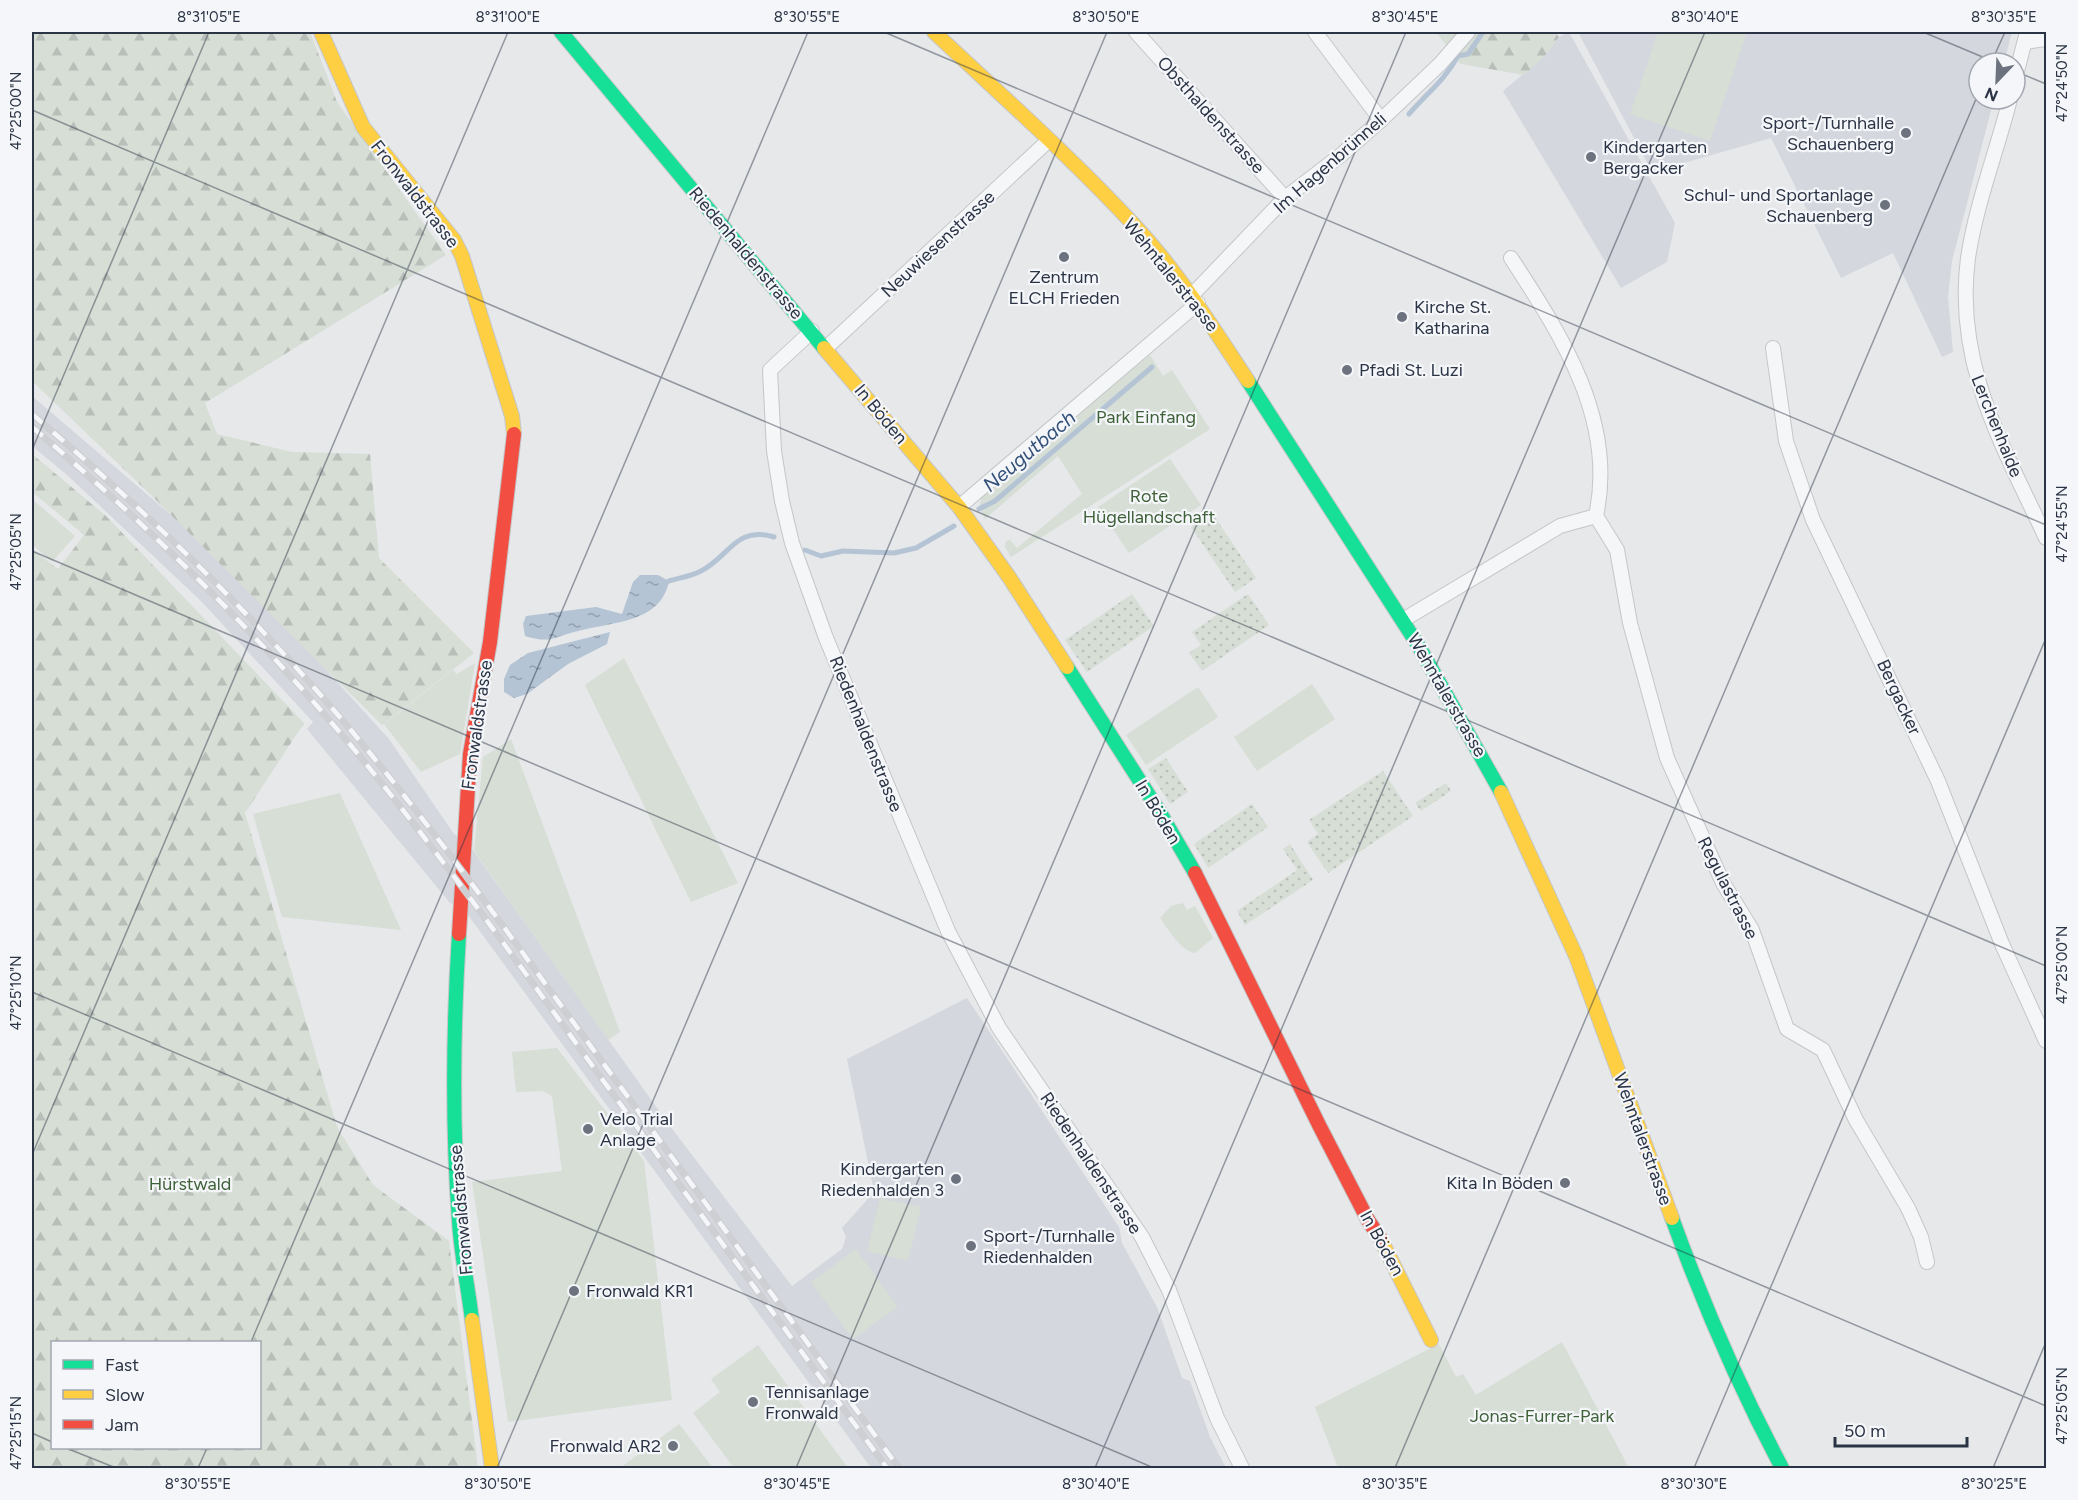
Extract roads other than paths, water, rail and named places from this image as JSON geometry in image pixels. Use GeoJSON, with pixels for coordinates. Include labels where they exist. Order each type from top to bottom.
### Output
{"type":"FeatureCollection","features":[{"type":"Feature","properties":{"kind":"street","name":"Fronwaldstrasse"},"geometry":{"type":"LineString","coordinates":[[321,32],[340,82],[363,127],[454,240],[462,255],[512,416],[513,451],[496,597],[470,754],[453,1025],[453,1093],[459,1223],[492,1468]]}},
{"type":"Feature","properties":{"kind":"street","name":"Riedenhaldenstrasse"},"geometry":{"type":"LineString","coordinates":[[561,32],[580,57],[652,138],[710,213],[812,331],[770,370],[774,451],[782,501],[792,543],[812,602],[948,931],[973,983],[999,1029],[1142,1237],[1169,1290],[1217,1418],[1242,1468]]}},
{"type":"Feature","properties":{"kind":"street","name":"Wehntalerstrasse"},"geometry":{"type":"LineString","coordinates":[[934,32],[1049,140],[1136,227],[1195,299],[1403,620],[1493,775],[1534,860],[1576,956],[1697,1287],[1746,1398],[1782,1468]]}},
{"type":"Feature","properties":{"kind":"street","name":"Obsthaldenstrasse"},"geometry":{"type":"LineString","coordinates":[[1136,32],[1285,198]]}},
{"type":"Feature","properties":{"kind":"street"},"geometry":{"type":"LineString","coordinates":[[1315,32],[1381,120]]}},
{"type":"Feature","properties":{"kind":"street","name":"Im Hagenbrünneli"},"geometry":{"type":"LineString","coordinates":[[959,507],[1195,299],[1285,198],[1341,155],[1381,120],[1440,64],[1468,32]]}},
{"type":"Feature","properties":{"kind":"street"},"geometry":{"type":"LineString","coordinates":[[2026,37],[2046,39]]}},
{"type":"Feature","properties":{"kind":"street","name":"Lerchenhalde"},"geometry":{"type":"LineString","coordinates":[[2007,111],[1968,256],[1966,325],[1973,369],[1984,402],[2046,538]]}},
{"type":"Feature","properties":{"kind":"street","name":"Neuwiesenstrasse"},"geometry":{"type":"LineString","coordinates":[[826,348],[1049,140]]}},
{"type":"Feature","properties":{"kind":"street"},"geometry":{"type":"LineString","coordinates":[[1403,620],[1476,574],[1560,526],[1596,516],[1602,487],[1601,455],[1592,410],[1553,322],[1511,258]]}},
{"type":"Feature","properties":{"kind":"street","name":"In Böden"},"geometry":{"type":"LineString","coordinates":[[812,331],[959,507],[1029,608],[1159,811],[1198,879],[1320,1126],[1368,1220],[1386,1246],[1431,1340]]}},
{"type":"Feature","properties":{"kind":"street","name":"Bergacker"},"geometry":{"type":"LineString","coordinates":[[1773,348],[1786,441],[1813,520],[1938,781],[2002,944],[2046,1041]]}},
{"type":"Feature","properties":{"kind":"street","name":"Regulastrasse"},"geometry":{"type":"LineString","coordinates":[[1596,516],[1617,550],[1629,623],[1648,696],[1684,801],[1723,882],[1752,930],[1786,1029],[1823,1050],[1856,1120],[1908,1208],[1921,1237],[1927,1262]]}},
{"type":"Feature","properties":{"kind":"water"},"geometry":{"type":"Polygon","coordinates":[[[640,575],[658,575],[669,581],[664,595],[646,613],[552,639],[525,636],[523,624],[526,616],[596,607],[622,614],[633,582],[640,575]]]}},
{"type":"Feature","properties":{"kind":"water"},"geometry":{"type":"Polygon","coordinates":[[[610,632],[607,644],[568,664],[527,694],[514,698],[504,692],[504,679],[510,665],[528,653],[610,632]]]}},
{"type":"Feature","properties":{"kind":"waterway","name":"Neugutbach"},"geometry":{"type":"LineString","coordinates":[[1409,114],[1441,80],[1458,56],[1468,54],[1483,32]]}},
{"type":"Feature","properties":{"kind":"waterway","name":"Neugutbach"},"geometry":{"type":"LineString","coordinates":[[979,509],[995,501],[1152,367]]}},
{"type":"Feature","properties":{"kind":"waterway","name":"Neugutbach"},"geometry":{"type":"LineString","coordinates":[[805,550],[821,556],[843,551],[894,553],[916,548],[954,526]]}},
{"type":"Feature","properties":{"kind":"waterway","name":"Neugutbach"},"geometry":{"type":"LineString","coordinates":[[669,581],[701,571],[734,544],[750,535],[761,534],[774,537]]}},
{"type":"Feature","properties":{"kind":"railway"},"geometry":{"type":"LineString","coordinates":[[32,414],[144,513],[250,618],[318,692],[389,776],[489,907],[899,1468]]}},
{"type":"Feature","properties":{"kind":"railway"},"geometry":{"type":"LineString","coordinates":[[32,427],[117,502],[199,580],[278,663],[353,748],[476,906],[887,1468]]}},
{"type":"Feature","properties":{"kind":"place","name":"Sport-/Turnhalle Schauenberg"},"geometry":{"type":"Point","coordinates":[1906,133]}},
{"type":"Feature","properties":{"kind":"place","name":"Kindergarten Bergacker"},"geometry":{"type":"Point","coordinates":[1591,157]}},
{"type":"Feature","properties":{"kind":"place","name":"Schul- und Sportanlage Schauenberg"},"geometry":{"type":"Point","coordinates":[1885,205]}},
{"type":"Feature","properties":{"kind":"place","name":"Zentrum ELCH Frieden"},"geometry":{"type":"Point","coordinates":[1064,257]}},
{"type":"Feature","properties":{"kind":"place","name":"Kirche St. Katharina"},"geometry":{"type":"Point","coordinates":[1402,317]}},
{"type":"Feature","properties":{"kind":"place","name":"Pfadi St. Luzi"},"geometry":{"type":"Point","coordinates":[1347,370]}},
{"type":"Feature","properties":{"kind":"place","name":"Velo Trial Anlage"},"geometry":{"type":"Point","coordinates":[588,1129]}},
{"type":"Feature","properties":{"kind":"place","name":"Kindergarten Riedenhalden 3"},"geometry":{"type":"Point","coordinates":[956,1179]}},
{"type":"Feature","properties":{"kind":"place","name":"Kita In Böden"},"geometry":{"type":"Point","coordinates":[1565,1183]}},
{"type":"Feature","properties":{"kind":"place","name":"Sport-/Turnhalle Riedenhalden"},"geometry":{"type":"Point","coordinates":[971,1246]}},
{"type":"Feature","properties":{"kind":"place","name":"Fronwald KR1"},"geometry":{"type":"Point","coordinates":[574,1291]}},
{"type":"Feature","properties":{"kind":"place","name":"Tennisanlage Fronwald"},"geometry":{"type":"Point","coordinates":[753,1402]}},
{"type":"Feature","properties":{"kind":"place","name":"Fronwald AR2"},"geometry":{"type":"Point","coordinates":[673,1446]}},
{"type":"Feature","properties":{"kind":"park label","name":"Park Einfang"},"geometry":{"type":"Point","coordinates":[1146,417]}},
{"type":"Feature","properties":{"kind":"park label","name":"Rote Hügellandschaft"},"geometry":{"type":"Point","coordinates":[1149,506]}},
{"type":"Feature","properties":{"kind":"park label","name":"Hürstwald"},"geometry":{"type":"Point","coordinates":[190,1184]}},
{"type":"Feature","properties":{"kind":"park label","name":"Jonas-Furrer-Park"},"geometry":{"type":"Point","coordinates":[1542,1416]}}]}
